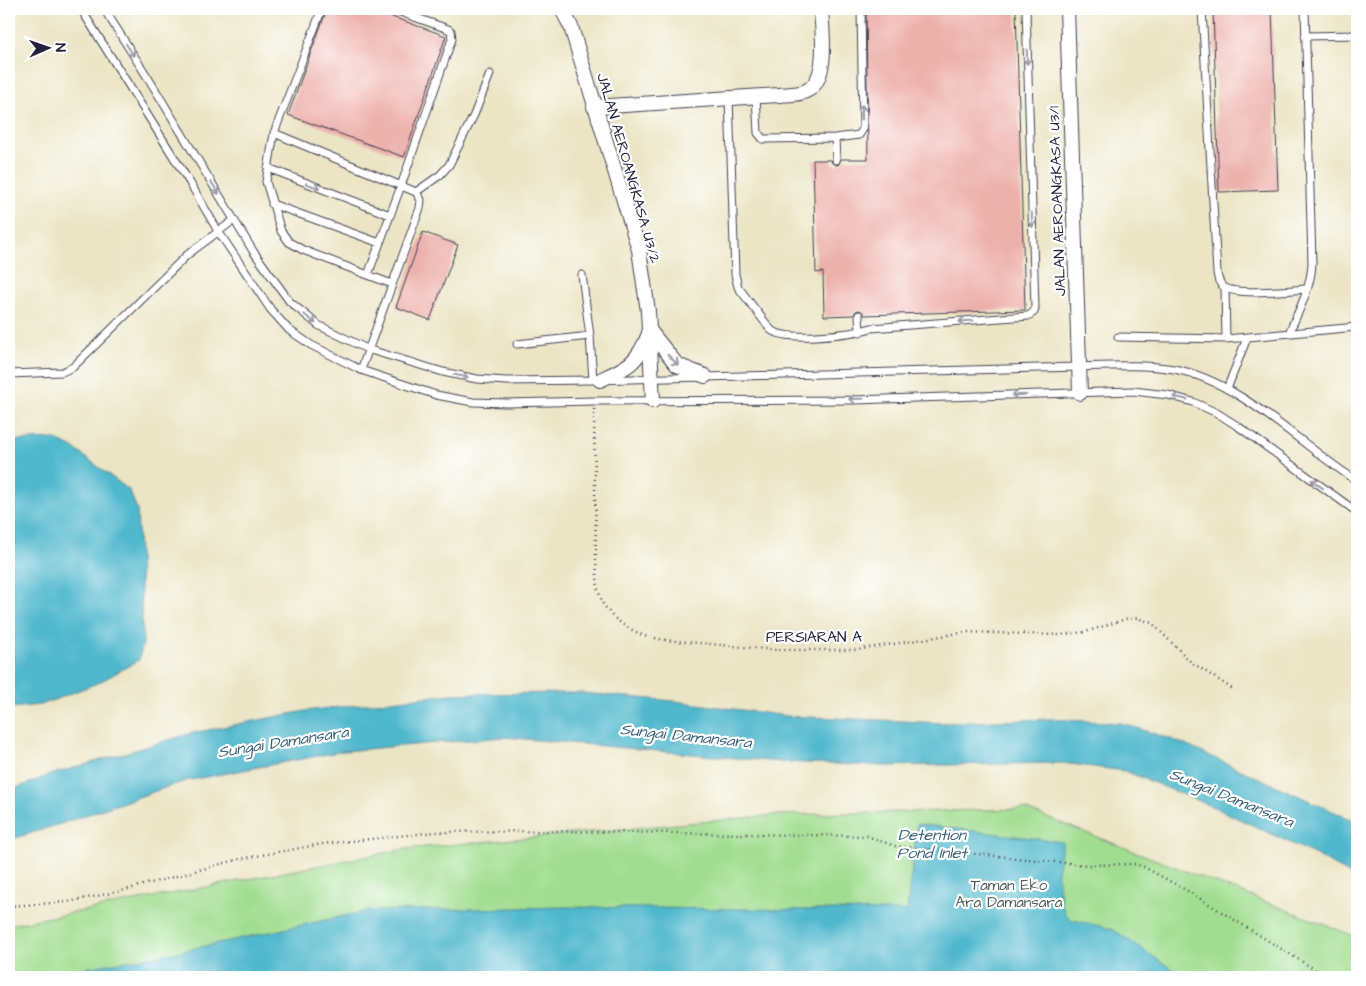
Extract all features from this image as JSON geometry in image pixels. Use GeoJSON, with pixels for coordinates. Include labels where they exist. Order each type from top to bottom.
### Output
{"type":"FeatureCollection","features":[{"type":"Feature","properties":{"kind":"street","name":"JALAN AEROANGKASA U3/2"},"geometry":{"type":"LineString","coordinates":[[562,9],[571,27],[639,250],[650,331],[653,401]]}},
{"type":"Feature","properties":{"kind":"street"},"geometry":{"type":"LineString","coordinates":[[594,107],[795,94],[806,91],[814,86],[819,78],[822,67],[821,9]]}},
{"type":"Feature","properties":{"kind":"street","name":"JALAN AEROANGKASA U3/1"},"geometry":{"type":"LineString","coordinates":[[1068,9],[1080,393]]}},
{"type":"Feature","properties":{"kind":"street"},"geometry":{"type":"LineString","coordinates":[[596,380],[626,368],[642,351],[650,331],[677,365],[705,376]]}},
{"type":"Feature","properties":{"kind":"lane"},"geometry":{"type":"LineString","coordinates":[[81,9],[218,231],[271,310],[289,330],[327,354],[361,370],[436,395],[473,402],[508,403],[854,400],[1150,392],[1193,402],[1240,427],[1357,512]]}},
{"type":"Feature","properties":{"kind":"lane"},"geometry":{"type":"LineString","coordinates":[[104,9],[262,265],[290,302],[318,325],[367,349],[443,372],[477,379],[529,381],[1132,366],[1176,370],[1198,376],[1227,390],[1255,407],[1357,482]]}},
{"type":"Feature","properties":{"kind":"lane"},"geometry":{"type":"LineString","coordinates":[[322,9],[274,133],[266,182],[281,231],[289,242],[303,250],[392,284]]}},
{"type":"Feature","properties":{"kind":"lane"},"geometry":{"type":"LineString","coordinates":[[368,274],[401,186],[453,35],[448,29],[392,9]]}},
{"type":"Feature","properties":{"kind":"lane"},"geometry":{"type":"LineString","coordinates":[[756,96],[758,133],[763,139],[835,138],[859,135],[863,129],[861,9]]}},
{"type":"Feature","properties":{"kind":"lane"},"geometry":{"type":"LineString","coordinates":[[729,98],[735,274],[738,287],[776,334],[790,336],[860,332],[871,328],[1028,316],[1034,312],[1026,9]]}},
{"type":"Feature","properties":{"kind":"lane"},"geometry":{"type":"LineString","coordinates":[[1202,9],[1217,274],[1220,283],[1225,288],[1240,292],[1307,289]]}},
{"type":"Feature","properties":{"kind":"lane"},"geometry":{"type":"LineString","coordinates":[[1289,333],[1312,274],[1305,9]]}},
{"type":"Feature","properties":{"kind":"lane"},"geometry":{"type":"LineString","coordinates":[[1305,36],[1357,35]]}},
{"type":"Feature","properties":{"kind":"lane"},"geometry":{"type":"LineString","coordinates":[[416,192],[440,175],[449,165],[474,115],[490,74]]}},
{"type":"Feature","properties":{"kind":"lane"},"geometry":{"type":"LineString","coordinates":[[274,133],[416,192],[421,200],[420,208],[367,349],[361,370]]}},
{"type":"Feature","properties":{"kind":"lane"},"geometry":{"type":"LineString","coordinates":[[835,138],[836,160]]}},
{"type":"Feature","properties":{"kind":"lane"},"geometry":{"type":"LineString","coordinates":[[268,168],[390,215]]}},
{"type":"Feature","properties":{"kind":"lane"},"geometry":{"type":"LineString","coordinates":[[272,204],[380,243]]}},
{"type":"Feature","properties":{"kind":"lane"},"geometry":{"type":"LineString","coordinates":[[9,374],[62,372],[73,367],[187,255],[234,220]]}},
{"type":"Feature","properties":{"kind":"lane"},"geometry":{"type":"LineString","coordinates":[[582,275],[596,380]]}},
{"type":"Feature","properties":{"kind":"lane"},"geometry":{"type":"LineString","coordinates":[[1225,288],[1226,339]]}},
{"type":"Feature","properties":{"kind":"lane"},"geometry":{"type":"LineString","coordinates":[[859,315],[860,332]]}},
{"type":"Feature","properties":{"kind":"lane"},"geometry":{"type":"LineString","coordinates":[[1118,337],[1226,339],[1357,328]]}},
{"type":"Feature","properties":{"kind":"lane"},"geometry":{"type":"LineString","coordinates":[[517,344],[590,336]]}},
{"type":"Feature","properties":{"kind":"lane"},"geometry":{"type":"LineString","coordinates":[[1227,390],[1247,338]]}},
{"type":"Feature","properties":{"kind":"path","name":"PERSIARAN A"},"geometry":{"type":"LineString","coordinates":[[594,401],[598,590],[603,604],[612,617],[644,636],[665,640],[777,650],[857,650],[966,632],[1059,635],[1085,632],[1126,619],[1137,618],[1152,623],[1191,662],[1234,690]]}},
{"type":"Feature","properties":{"kind":"path"},"geometry":{"type":"LineString","coordinates":[[9,906],[68,902],[121,891],[240,859],[322,844],[437,832],[551,831],[867,836],[895,846],[914,848],[1087,865],[1135,864],[1186,890],[1326,977]]}},
{"type":"Feature","properties":{"kind":"green space","name":"Taman Eko Ara Damansara"},"geometry":{"type":"Polygon","coordinates":[[[1024,809],[1357,937],[1357,977],[9,977],[9,925],[405,849],[776,815],[1024,809]]]}},
{"type":"Feature","properties":{"kind":"water"},"geometry":{"type":"Polygon","coordinates":[[[53,439],[72,447],[129,490],[137,509],[143,643],[139,660],[100,682],[41,705],[9,708],[9,441],[53,439]]]}},
{"type":"Feature","properties":{"kind":"water","name":"Sungai Damansara"},"geometry":{"type":"Polygon","coordinates":[[[582,693],[674,701],[787,716],[946,723],[1051,719],[1121,723],[1174,740],[1357,822],[1357,879],[1318,856],[1216,808],[1125,771],[1062,763],[884,766],[780,762],[504,737],[344,751],[185,781],[9,840],[9,791],[50,775],[192,733],[305,711],[451,694],[582,693]]]}},
{"type":"Feature","properties":{"kind":"water","name":"Detention Pond Inlet"},"geometry":{"type":"Polygon","coordinates":[[[917,824],[1063,842],[1057,872],[1062,905],[1070,919],[1112,929],[1184,977],[33,977],[173,953],[367,911],[565,907],[907,911],[917,824]]]}},
{"type":"Feature","properties":{"kind":"building"},"geometry":{"type":"Polygon","coordinates":[[[327,9],[370,9],[446,36],[404,157],[288,115],[327,9]]]}},
{"type":"Feature","properties":{"kind":"building"},"geometry":{"type":"Polygon","coordinates":[[[866,9],[1016,9],[1025,310],[864,315],[859,310],[854,315],[824,316],[823,272],[816,273],[813,160],[831,160],[836,165],[839,164],[841,159],[868,159],[866,9]]]}},
{"type":"Feature","properties":{"kind":"building"},"geometry":{"type":"Polygon","coordinates":[[[1213,9],[1272,9],[1278,190],[1219,192],[1213,9]]]}},
{"type":"Feature","properties":{"kind":"building"},"geometry":{"type":"Polygon","coordinates":[[[423,232],[458,245],[430,320],[396,307],[423,232]]]}}]}
